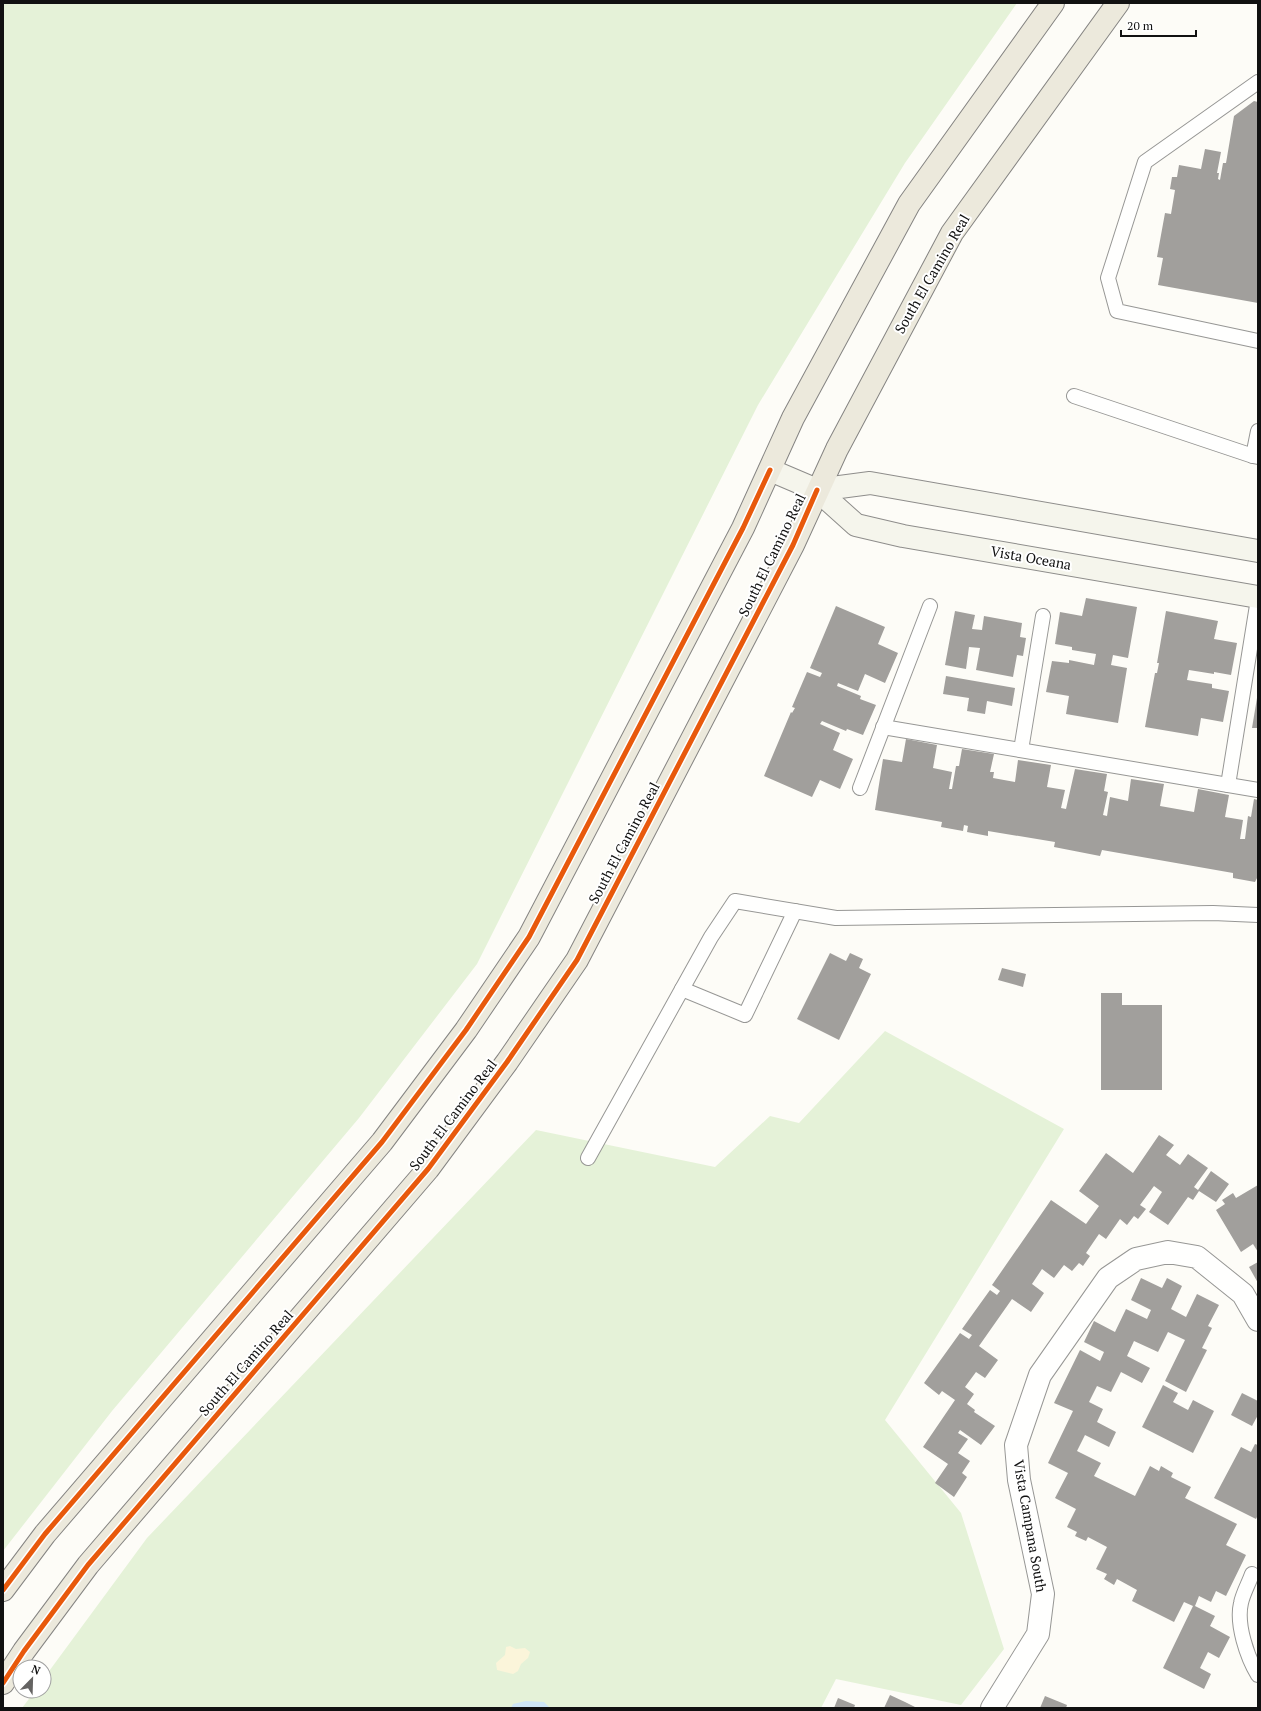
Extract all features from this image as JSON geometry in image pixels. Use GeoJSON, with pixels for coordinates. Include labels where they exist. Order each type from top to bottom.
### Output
{"type":"FeatureCollection","features":[{"type":"Feature","properties":{"kind":"main road"},"geometry":{"type":"LineString","coordinates":[[3,1590],[45,1534],[382,1142],[466,1030],[529,937],[743,528],[793,418],[908,204],[1053,3]]}},
{"type":"Feature","properties":{"kind":"main road","name":"South El Camino Real"},"geometry":{"type":"LineString","coordinates":[[3,1684],[24,1651],[88,1566],[428,1170],[507,1062],[577,960],[794,545],[817,490],[850,425],[952,233],[1118,3]]}},
{"type":"Feature","properties":{"kind":"street","name":"Vista Oceana"},"geometry":{"type":"LineString","coordinates":[[770,470],[817,490],[856,525],[897,535],[1258,598]]}},
{"type":"Feature","properties":{"kind":"street"},"geometry":{"type":"LineString","coordinates":[[817,490],[870,483],[1258,550]]}},
{"type":"Feature","properties":{"kind":"street","name":"Vista Campana South"},"geometry":{"type":"LineString","coordinates":[[992,1708],[1038,1634],[1043,1594],[1019,1480],[1016,1445],[1040,1375],[1108,1278],[1136,1259],[1168,1252],[1198,1258],[1243,1294],[1258,1320]]}},
{"type":"Feature","properties":{"kind":"lane"},"geometry":{"type":"LineString","coordinates":[[1258,82],[1145,162],[1108,278],[1117,311],[1258,341]]}},
{"type":"Feature","properties":{"kind":"lane"},"geometry":{"type":"LineString","coordinates":[[1074,396],[1255,456],[1258,431]]}},
{"type":"Feature","properties":{"kind":"lane"},"geometry":{"type":"LineString","coordinates":[[1228,785],[1258,598]]}},
{"type":"Feature","properties":{"kind":"lane"},"geometry":{"type":"LineString","coordinates":[[860,788],[930,606]]}},
{"type":"Feature","properties":{"kind":"lane"},"geometry":{"type":"LineString","coordinates":[[1021,750],[1043,616]]}},
{"type":"Feature","properties":{"kind":"lane"},"geometry":{"type":"LineString","coordinates":[[883,727],[1258,790]]}},
{"type":"Feature","properties":{"kind":"lane"},"geometry":{"type":"LineString","coordinates":[[588,1158],[711,937],[735,901],[836,918],[1213,912],[1258,915]]}},
{"type":"Feature","properties":{"kind":"lane"},"geometry":{"type":"LineString","coordinates":[[682,989],[745,1015],[795,911]]}},
{"type":"Feature","properties":{"kind":"lane"},"geometry":{"type":"LineString","coordinates":[[1252,1574],[1241,1603],[1239,1618],[1243,1639],[1258,1675]]}},
{"type":"Feature","properties":{"kind":"green space"},"geometry":{"type":"Polygon","coordinates":[[[3,3],[1017,3],[905,163],[758,405],[477,964],[359,1118],[112,1411],[3,1551],[3,3]]]}},
{"type":"Feature","properties":{"kind":"green space"},"geometry":{"type":"Polygon","coordinates":[[[885,1031],[1064,1129],[885,1420],[961,1513],[1004,1649],[961,1705],[836,1679],[821,1708],[22,1708],[29,1699],[52,1699],[52,1667],[147,1538],[536,1130],[715,1167],[770,1116],[799,1123],[885,1031]]]}},
{"type":"Feature","properties":{"kind":"sand"},"geometry":{"type":"Polygon","coordinates":[[[510,1646],[516,1649],[525,1648],[530,1652],[528,1658],[521,1664],[518,1671],[513,1674],[497,1670],[496,1663],[505,1655],[506,1647],[510,1646]]]}},
{"type":"Feature","properties":{"kind":"water"},"geometry":{"type":"Polygon","coordinates":[[[526,1701],[544,1702],[550,1708],[511,1708],[513,1704],[526,1701]]]}},
{"type":"Feature","properties":{"kind":"building"},"geometry":{"type":"Polygon","coordinates":[[[1254,101],[1258,102],[1258,303],[1158,285],[1163,258],[1157,257],[1165,213],[1171,214],[1175,190],[1170,189],[1172,177],[1177,177],[1179,165],[1201,169],[1205,149],[1221,152],[1217,173],[1219,173],[1218,179],[1220,180],[1223,163],[1226,163],[1234,116],[1254,101]]]}},
{"type":"Feature","properties":{"kind":"building"},"geometry":{"type":"Polygon","coordinates":[[[1086,598],[1137,607],[1128,658],[1113,655],[1111,665],[1127,668],[1118,723],[1066,714],[1069,696],[1046,692],[1052,661],[1069,663],[1069,660],[1094,665],[1096,654],[1072,650],[1072,647],[1055,644],[1060,612],[1082,616],[1086,598]]]}},
{"type":"Feature","properties":{"kind":"building"},"geometry":{"type":"Polygon","coordinates":[[[836,606],[885,627],[878,644],[898,653],[885,683],[865,674],[858,691],[838,683],[837,686],[861,696],[860,699],[876,705],[863,735],[847,729],[846,731],[822,721],[820,724],[840,733],[833,750],[853,759],[840,789],[820,780],[812,797],[764,776],[791,712],[792,713],[795,708],[792,707],[807,672],[820,677],[822,673],[810,668],[836,606]]]}},
{"type":"Feature","properties":{"kind":"building"},"geometry":{"type":"Polygon","coordinates":[[[955,611],[975,615],[972,629],[982,630],[984,616],[1022,623],[1020,637],[1026,638],[1023,656],[1017,655],[1013,677],[976,670],[980,648],[969,647],[966,669],[945,665],[955,611]]]}},
{"type":"Feature","properties":{"kind":"building"},"geometry":{"type":"Polygon","coordinates":[[[1166,611],[1218,621],[1214,639],[1237,643],[1231,675],[1189,670],[1187,680],[1212,684],[1212,688],[1229,691],[1223,722],[1201,718],[1198,736],[1145,727],[1155,673],[1157,673],[1159,663],[1157,663],[1166,611]]]}},
{"type":"Feature","properties":{"kind":"building"},"geometry":{"type":"Polygon","coordinates":[[[946,676],[1015,688],[1012,706],[987,701],[985,714],[967,711],[969,698],[943,694],[946,676]]]}},
{"type":"Feature","properties":{"kind":"building"},"geometry":{"type":"Polygon","coordinates":[[[1257,698],[1258,728],[1252,728],[1257,698]]]}},
{"type":"Feature","properties":{"kind":"building"},"geometry":{"type":"Polygon","coordinates":[[[906,739],[937,745],[933,768],[952,772],[949,789],[952,789],[956,766],[959,766],[962,749],[994,754],[990,772],[994,772],[993,778],[1015,782],[1018,760],[1051,765],[1047,787],[1065,790],[1061,808],[1066,809],[1075,769],[1107,774],[1104,791],[1108,792],[1103,815],[1107,816],[1110,797],[1128,801],[1131,779],[1164,784],[1160,806],[1194,812],[1198,789],[1229,795],[1225,817],[1243,820],[1240,839],[1245,839],[1248,816],[1251,817],[1254,799],[1258,800],[1258,876],[1255,882],[1233,878],[1233,873],[1102,850],[1100,856],[1054,847],[1055,842],[988,831],[988,836],[967,832],[968,826],[964,825],[963,831],[941,827],[942,822],[875,810],[883,759],[902,762],[906,739]]]}},
{"type":"Feature","properties":{"kind":"building"},"geometry":{"type":"Polygon","coordinates":[[[830,953],[846,961],[850,953],[863,959],[859,968],[871,974],[839,1040],[797,1019],[830,953]]]}},
{"type":"Feature","properties":{"kind":"building"},"geometry":{"type":"Polygon","coordinates":[[[1002,968],[1026,974],[1023,987],[998,980],[1002,968]]]}},
{"type":"Feature","properties":{"kind":"building"},"geometry":{"type":"Polygon","coordinates":[[[1101,993],[1122,993],[1122,1005],[1162,1005],[1162,1090],[1101,1090],[1101,993]]]}},
{"type":"Feature","properties":{"kind":"building"},"geometry":{"type":"Polygon","coordinates":[[[1159,1135],[1174,1145],[1166,1155],[1180,1165],[1188,1154],[1208,1168],[1194,1187],[1198,1190],[1211,1171],[1229,1184],[1216,1202],[1199,1191],[1193,1200],[1188,1197],[1168,1225],[1149,1212],[1162,1192],[1154,1186],[1140,1205],[1146,1209],[1138,1219],[1134,1216],[1127,1225],[1120,1219],[1106,1239],[1099,1234],[1086,1253],[1090,1256],[1083,1266],[1079,1263],[1072,1271],[1064,1265],[1054,1278],[1042,1269],[1032,1284],[1044,1293],[1031,1312],[1012,1299],[979,1346],[998,1360],[985,1378],[976,1372],[965,1387],[974,1394],[967,1404],[975,1410],[974,1412],[995,1426],[981,1445],[960,1430],[958,1433],[968,1439],[958,1453],[970,1461],[962,1473],[967,1477],[954,1497],[935,1483],[948,1464],[923,1447],[955,1400],[942,1391],[939,1395],[924,1383],[960,1333],[969,1339],[972,1335],[962,1329],[990,1290],[997,1295],[1000,1291],[992,1285],[1051,1200],[1086,1224],[1099,1206],[1079,1191],[1106,1153],[1133,1173],[1159,1135]]]}},
{"type":"Feature","properties":{"kind":"building"},"geometry":{"type":"Polygon","coordinates":[[[1258,1185],[1258,1252],[1253,1244],[1241,1252],[1216,1210],[1225,1204],[1222,1200],[1233,1193],[1236,1198],[1258,1185]]]}},
{"type":"Feature","properties":{"kind":"building"},"geometry":{"type":"Polygon","coordinates":[[[1258,1262],[1258,1283],[1249,1267],[1258,1262]]]}},
{"type":"Feature","properties":{"kind":"building"},"geometry":{"type":"Polygon","coordinates":[[[1141,1278],[1162,1288],[1167,1278],[1182,1286],[1171,1309],[1186,1317],[1197,1294],[1219,1305],[1208,1326],[1212,1328],[1202,1348],[1207,1350],[1186,1392],[1165,1381],[1185,1340],[1168,1332],[1158,1352],[1134,1341],[1127,1356],[1150,1368],[1142,1383],[1121,1372],[1111,1392],[1097,1386],[1089,1402],[1103,1409],[1097,1422],[1116,1432],[1109,1447],[1085,1435],[1077,1451],[1101,1463],[1094,1476],[1135,1496],[1150,1466],[1159,1471],[1161,1466],[1173,1473],[1171,1477],[1191,1487],[1185,1498],[1237,1524],[1226,1545],[1246,1555],[1226,1596],[1216,1591],[1211,1602],[1199,1596],[1195,1606],[1215,1616],[1210,1626],[1230,1637],[1219,1658],[1208,1652],[1200,1668],[1211,1674],[1204,1689],[1163,1668],[1193,1606],[1184,1602],[1174,1622],[1132,1601],[1137,1590],[1117,1579],[1114,1585],[1104,1579],[1107,1574],[1096,1569],[1107,1547],[1088,1537],[1086,1541],[1075,1536],[1077,1532],[1067,1527],[1076,1509],[1055,1498],[1068,1473],[1048,1463],[1073,1411],[1054,1403],[1080,1350],[1100,1361],[1104,1352],[1084,1342],[1094,1321],[1115,1332],[1126,1309],[1147,1319],[1151,1310],[1131,1300],[1141,1278]]]}},
{"type":"Feature","properties":{"kind":"building"},"geometry":{"type":"Polygon","coordinates":[[[1163,1385],[1178,1393],[1173,1402],[1188,1410],[1193,1400],[1214,1411],[1193,1453],[1142,1427],[1163,1385]]]}},
{"type":"Feature","properties":{"kind":"building"},"geometry":{"type":"Polygon","coordinates":[[[1242,1393],[1258,1401],[1258,1415],[1252,1426],[1231,1415],[1242,1393]]]}},
{"type":"Feature","properties":{"kind":"building"},"geometry":{"type":"Polygon","coordinates":[[[1255,1444],[1258,1445],[1258,1515],[1256,1519],[1214,1498],[1241,1447],[1251,1452],[1255,1444]]]}},
{"type":"Feature","properties":{"kind":"building"},"geometry":{"type":"Polygon","coordinates":[[[890,1695],[905,1702],[917,1708],[884,1708],[890,1695]]]}},
{"type":"Feature","properties":{"kind":"building"},"geometry":{"type":"Polygon","coordinates":[[[1045,1696],[1067,1705],[1066,1708],[1040,1708],[1045,1696]]]}},
{"type":"Feature","properties":{"kind":"building"},"geometry":{"type":"Polygon","coordinates":[[[838,1698],[855,1705],[854,1708],[834,1708],[838,1698]]]}},
{"type":"Feature","properties":{"kind":"cycle path"},"geometry":{"type":"LineString","coordinates":[[3,1590],[45,1534],[382,1142],[466,1030],[529,937],[743,528],[770,470]]}},
{"type":"Feature","properties":{"kind":"cycle path"},"geometry":{"type":"LineString","coordinates":[[3,1683],[24,1651],[88,1565],[428,1169],[507,1062],[577,960],[793,545],[817,490]]}}]}
